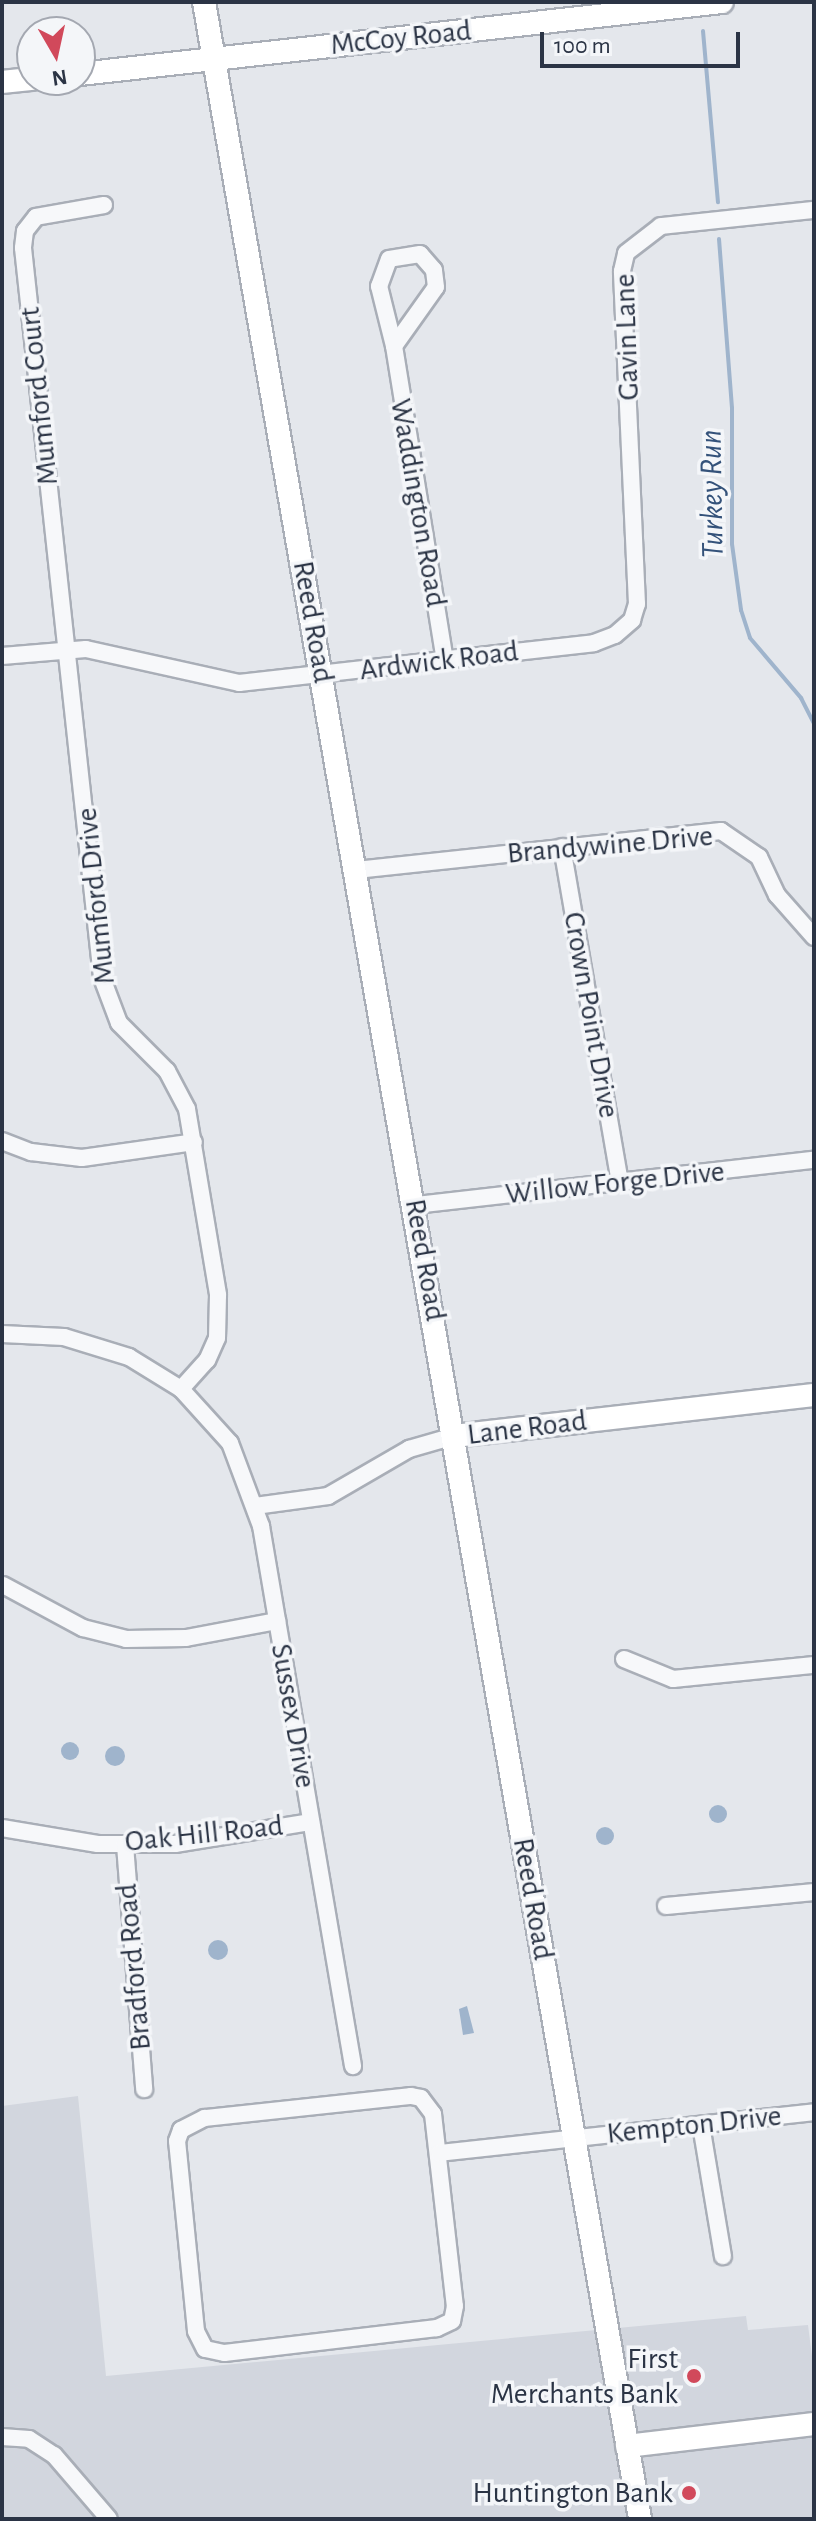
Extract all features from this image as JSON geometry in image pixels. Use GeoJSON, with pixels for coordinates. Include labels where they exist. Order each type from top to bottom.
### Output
{"type":"FeatureCollection","features":[{"type":"Feature","properties":{"kind":"main road","name":"Reed Road"},"geometry":{"type":"LineString","coordinates":[[204,2],[416,1205],[640,2519]]}},
{"type":"Feature","properties":{"kind":"main road","name":"McCoy Road"},"geometry":{"type":"LineString","coordinates":[[96,72],[604,9],[722,2]]}},
{"type":"Feature","properties":{"kind":"main road","name":"Lane Road"},"geometry":{"type":"LineString","coordinates":[[454,1436],[814,1395]]}},
{"type":"Feature","properties":{"kind":"main road"},"geometry":{"type":"LineString","coordinates":[[627,2446],[814,2424]]}},
{"type":"Feature","properties":{"kind":"street","name":"Mumford Court"},"geometry":{"type":"LineString","coordinates":[[68,649],[23,240],[36,217],[104,205]]}},
{"type":"Feature","properties":{"kind":"street","name":"Gavin Lane"},"geometry":{"type":"LineString","coordinates":[[632,620],[637,572],[622,271],[626,253],[661,226],[814,210]]}},
{"type":"Feature","properties":{"kind":"street","name":"Waddington Road"},"geometry":{"type":"LineString","coordinates":[[394,346],[436,287],[434,270],[420,254],[397,254],[380,275],[445,660]]}},
{"type":"Feature","properties":{"kind":"street","name":"Ardwick Road"},"geometry":{"type":"LineString","coordinates":[[2,656],[68,649],[127,656],[203,678],[239,683],[594,643],[615,635],[632,620]]}},
{"type":"Feature","properties":{"kind":"street","name":"Mumford Drive"},"geometry":{"type":"LineString","coordinates":[[68,649],[105,990],[119,1023],[167,1071],[180,1092],[194,1142],[219,1320],[207,1360],[181,1389]]}},
{"type":"Feature","properties":{"kind":"street","name":"Brandywine Drive"},"geometry":{"type":"LineString","coordinates":[[356,870],[721,831],[759,857],[777,895],[814,937]]}},
{"type":"Feature","properties":{"kind":"street","name":"Crown Point Drive"},"geometry":{"type":"LineString","coordinates":[[562,847],[620,1182]]}},
{"type":"Feature","properties":{"kind":"street"},"geometry":{"type":"LineString","coordinates":[[2,1141],[31,1152],[82,1158],[194,1142]]}},
{"type":"Feature","properties":{"kind":"street","name":"Willow Forge Drive"},"geometry":{"type":"LineString","coordinates":[[416,1205],[814,1160]]}},
{"type":"Feature","properties":{"kind":"street","name":"Sussex Drive"},"geometry":{"type":"LineString","coordinates":[[2,1334],[64,1337],[108,1347],[181,1389],[230,1443],[255,1506],[353,2066]]}},
{"type":"Feature","properties":{"kind":"street","name":"Lane Road"},"geometry":{"type":"LineString","coordinates":[[255,1506],[328,1496],[409,1449],[454,1436]]}},
{"type":"Feature","properties":{"kind":"street"},"geometry":{"type":"LineString","coordinates":[[3,1585],[83,1628],[126,1639],[186,1638],[277,1621]]}},
{"type":"Feature","properties":{"kind":"street"},"geometry":{"type":"LineString","coordinates":[[624,1659],[673,1679],[814,1665]]}},
{"type":"Feature","properties":{"kind":"street","name":"Oak Hill Road"},"geometry":{"type":"LineString","coordinates":[[2,1828],[70,1842],[125,1845],[203,1841],[311,1822]]}},
{"type":"Feature","properties":{"kind":"street","name":"Bradford Road"},"geometry":{"type":"LineString","coordinates":[[125,1845],[144,2089]]}},
{"type":"Feature","properties":{"kind":"street"},"geometry":{"type":"LineString","coordinates":[[666,1906],[814,1892]]}},
{"type":"Feature","properties":{"kind":"street"},"geometry":{"type":"LineString","coordinates":[[421,2098],[433,2114],[439,2153],[455,2314],[437,2328],[214,2353],[198,2341],[177,2141],[181,2130],[205,2118],[421,2098]]}},
{"type":"Feature","properties":{"kind":"street","name":"Kempton Drive"},"geometry":{"type":"LineString","coordinates":[[439,2153],[814,2112]]}},
{"type":"Feature","properties":{"kind":"street"},"geometry":{"type":"LineString","coordinates":[[701,2125],[723,2256]]}},
{"type":"Feature","properties":{"kind":"street"},"geometry":{"type":"LineString","coordinates":[[2,2437],[29,2439],[54,2455],[109,2519]]}},
{"type":"Feature","properties":{"kind":"shaded area"},"geometry":{"type":"Polygon","coordinates":[[[78,2096],[106,2376],[746,2316],[748,2330],[808,2325],[814,2372],[814,2519],[2,2519],[2,2106],[78,2096]]]}},
{"type":"Feature","properties":{"kind":"water"},"geometry":{"type":"Polygon","coordinates":[[[66,1742],[74,1742],[79,1751],[77,1758],[66,1760],[61,1755],[61,1747],[66,1742]]]}},
{"type":"Feature","properties":{"kind":"water"},"geometry":{"type":"Polygon","coordinates":[[[111,1746],[119,1746],[125,1756],[119,1766],[111,1766],[105,1760],[105,1752],[111,1746]]]}},
{"type":"Feature","properties":{"kind":"water"},"geometry":{"type":"Polygon","coordinates":[[[714,1805],[722,1805],[727,1814],[725,1821],[714,1823],[709,1818],[709,1810],[714,1805]]]}},
{"type":"Feature","properties":{"kind":"water"},"geometry":{"type":"Polygon","coordinates":[[[605,1827],[614,1836],[605,1845],[596,1836],[605,1827]]]}},
{"type":"Feature","properties":{"kind":"water"},"geometry":{"type":"Polygon","coordinates":[[[218,1940],[225,1943],[228,1950],[225,1957],[218,1960],[211,1957],[208,1950],[211,1943],[218,1940]]]}},
{"type":"Feature","properties":{"kind":"water"},"geometry":{"type":"Polygon","coordinates":[[[467,2006],[474,2033],[463,2035],[459,2009],[467,2006]]]}},
{"type":"Feature","properties":{"kind":"waterway","name":"Turkey Run"},"geometry":{"type":"LineString","coordinates":[[703,31],[718,202]]}},
{"type":"Feature","properties":{"kind":"waterway","name":"Turkey Run"},"geometry":{"type":"LineString","coordinates":[[719,239],[732,408],[732,544],[741,610],[750,638],[801,698],[814,724]]}},
{"type":"Feature","properties":{"kind":"place","name":"First Merchants Bank"},"geometry":{"type":"Point","coordinates":[694,2376]}},
{"type":"Feature","properties":{"kind":"place","name":"Huntington Bank"},"geometry":{"type":"Point","coordinates":[689,2493]}}]}
